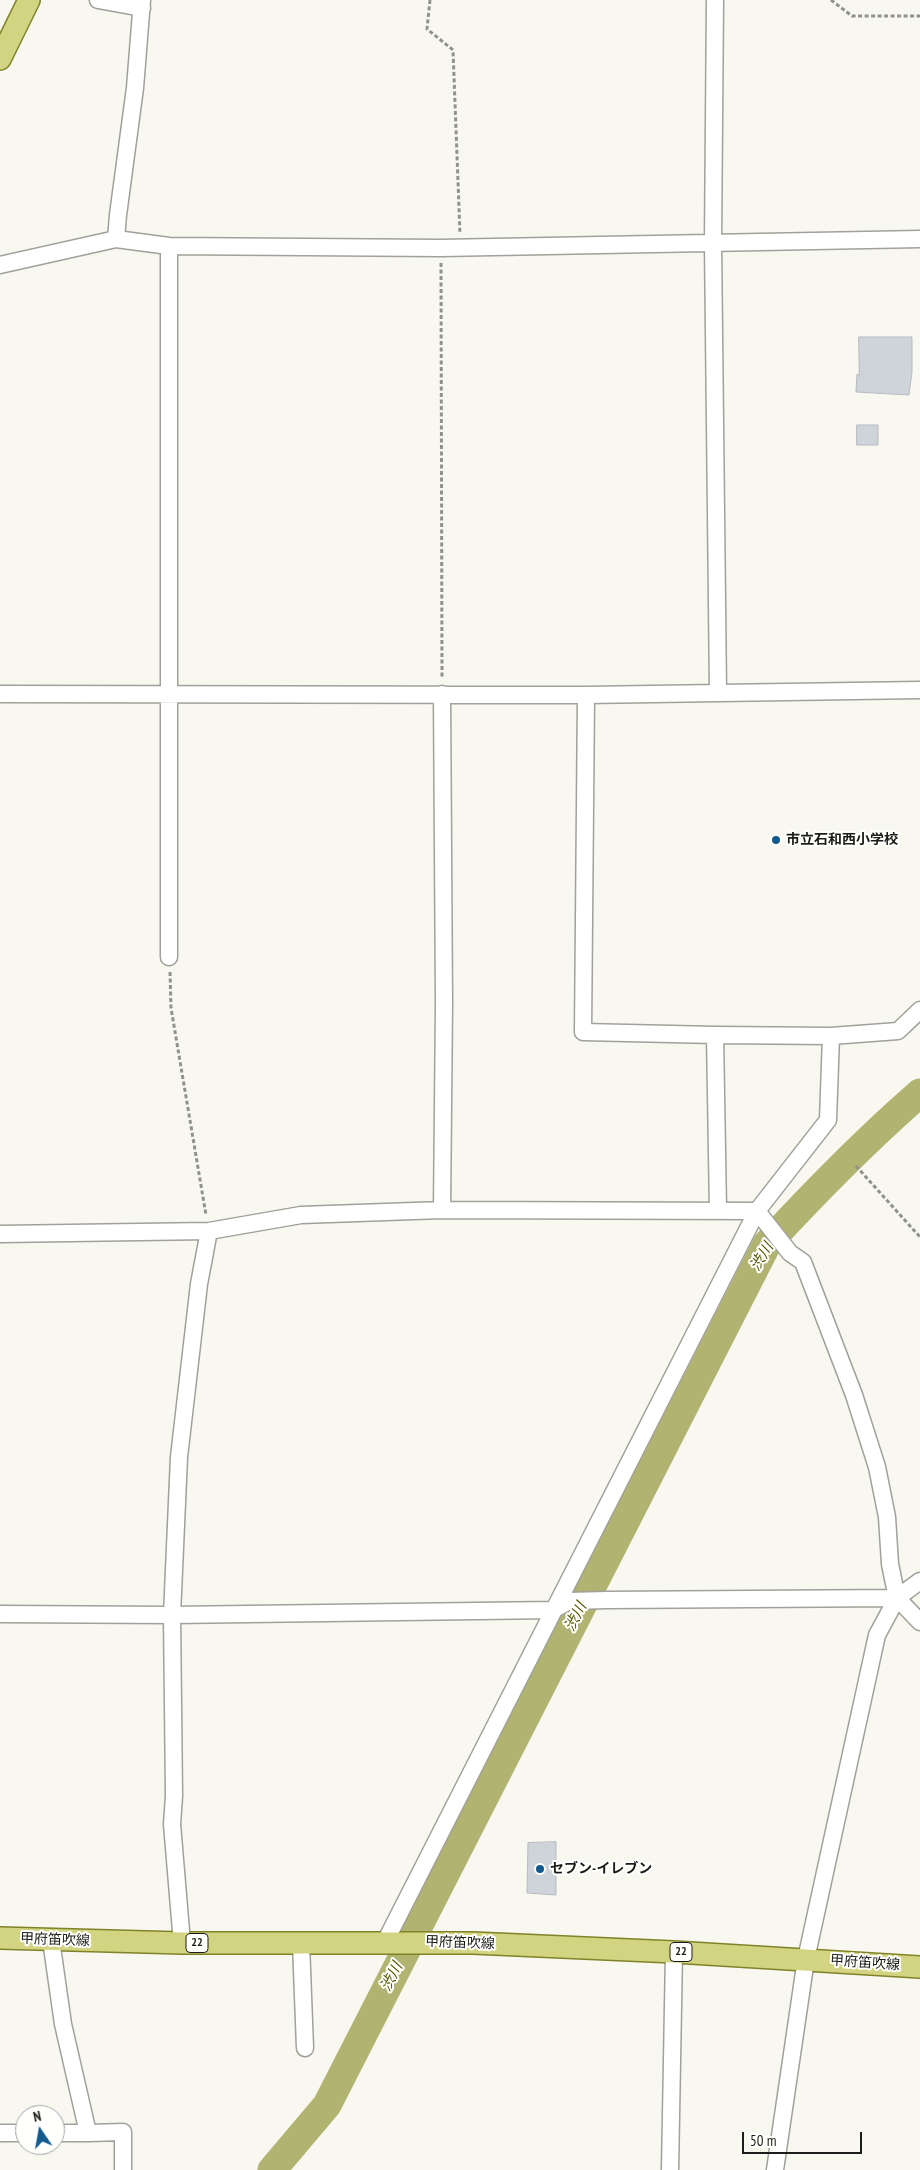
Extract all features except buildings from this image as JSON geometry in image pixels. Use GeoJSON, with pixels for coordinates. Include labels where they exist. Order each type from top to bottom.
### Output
{"type":"FeatureCollection","features":[{"type":"Feature","properties":{"kind":"main road"},"geometry":{"type":"LineString","coordinates":[[0,59],[28,0]]}},
{"type":"Feature","properties":{"kind":"main road","name":"甲府笛吹線"},"geometry":{"type":"LineString","coordinates":[[0,1938],[182,1943],[441,1942],[674,1952],[920,1967]]}},
{"type":"Feature","properties":{"kind":"street"},"geometry":{"type":"LineString","coordinates":[[98,0],[142,4],[135,88],[116,239]]}},
{"type":"Feature","properties":{"kind":"street"},"geometry":{"type":"LineString","coordinates":[[715,0],[713,243],[718,693]]}},
{"type":"Feature","properties":{"kind":"street"},"geometry":{"type":"LineString","coordinates":[[0,266],[116,239],[169,246],[442,248],[920,239]]}},
{"type":"Feature","properties":{"kind":"street"},"geometry":{"type":"LineString","coordinates":[[169,246],[169,958]]}},
{"type":"Feature","properties":{"kind":"street"},"geometry":{"type":"LineString","coordinates":[[0,694],[169,696],[586,695],[920,690]]}},
{"type":"Feature","properties":{"kind":"street"},"geometry":{"type":"LineString","coordinates":[[442,694],[444,1004],[442,1210]]}},
{"type":"Feature","properties":{"kind":"street"},"geometry":{"type":"LineString","coordinates":[[586,695],[583,1032],[831,1036],[898,1031],[920,1010]]}},
{"type":"Feature","properties":{"kind":"street"},"geometry":{"type":"LineString","coordinates":[[715,1035],[718,1211]]}},
{"type":"Feature","properties":{"kind":"street"},"geometry":{"type":"LineString","coordinates":[[390,1942],[553,1610],[761,1218],[828,1120],[831,1036]]}},
{"type":"Feature","properties":{"kind":"street"},"geometry":{"type":"LineString","coordinates":[[0,1234],[209,1231],[301,1215],[442,1210],[718,1211],[761,1218],[790,1253],[803,1262],[854,1394],[874,1458],[887,1517],[890,1564],[897,1598],[920,1622]]}},
{"type":"Feature","properties":{"kind":"street"},"geometry":{"type":"LineString","coordinates":[[182,1943],[172,1824],[174,1796],[172,1615],[179,1456],[199,1284],[209,1231]]}},
{"type":"Feature","properties":{"kind":"street"},"geometry":{"type":"LineString","coordinates":[[775,2170],[806,1959],[877,1635],[897,1598],[920,1581]]}},
{"type":"Feature","properties":{"kind":"street"},"geometry":{"type":"LineString","coordinates":[[0,1614],[172,1615],[553,1610],[569,1601],[897,1598]]}},
{"type":"Feature","properties":{"kind":"street"},"geometry":{"type":"LineString","coordinates":[[51,1940],[62,2024],[88,2133]]}},
{"type":"Feature","properties":{"kind":"street"},"geometry":{"type":"LineString","coordinates":[[301,1943],[305,2048]]}},
{"type":"Feature","properties":{"kind":"street"},"geometry":{"type":"LineString","coordinates":[[670,2170],[674,1952]]}},
{"type":"Feature","properties":{"kind":"street"},"geometry":{"type":"LineString","coordinates":[[65,2133],[123,2132],[123,2170]]}},
{"type":"Feature","properties":{"kind":"street"},"geometry":{"type":"LineString","coordinates":[[0,2134],[15,2133]]}},
{"type":"Feature","properties":{"kind":"path"},"geometry":{"type":"LineString","coordinates":[[430,0],[427,29],[453,50],[461,247]]}},
{"type":"Feature","properties":{"kind":"path"},"geometry":{"type":"LineString","coordinates":[[831,0],[852,16],[920,16]]}},
{"type":"Feature","properties":{"kind":"path"},"geometry":{"type":"LineString","coordinates":[[442,248],[442,694]]}},
{"type":"Feature","properties":{"kind":"path"},"geometry":{"type":"LineString","coordinates":[[169,958],[171,1008],[209,1231]]}},
{"type":"Feature","properties":{"kind":"path"},"geometry":{"type":"LineString","coordinates":[[856,1166],[920,1237]]}},
{"type":"Feature","properties":{"kind":"waterway","name":"渋川"},"geometry":{"type":"LineString","coordinates":[[272,2170],[327,2105],[767,1244],[842,1166],[920,1093]]}},
{"type":"Feature","properties":{"kind":"place","name":"市立石和西小学校"},"geometry":{"type":"Point","coordinates":[776,840]}},
{"type":"Feature","properties":{"kind":"place","name":"セブン-イレブン"},"geometry":{"type":"Point","coordinates":[540,1869]}}]}
